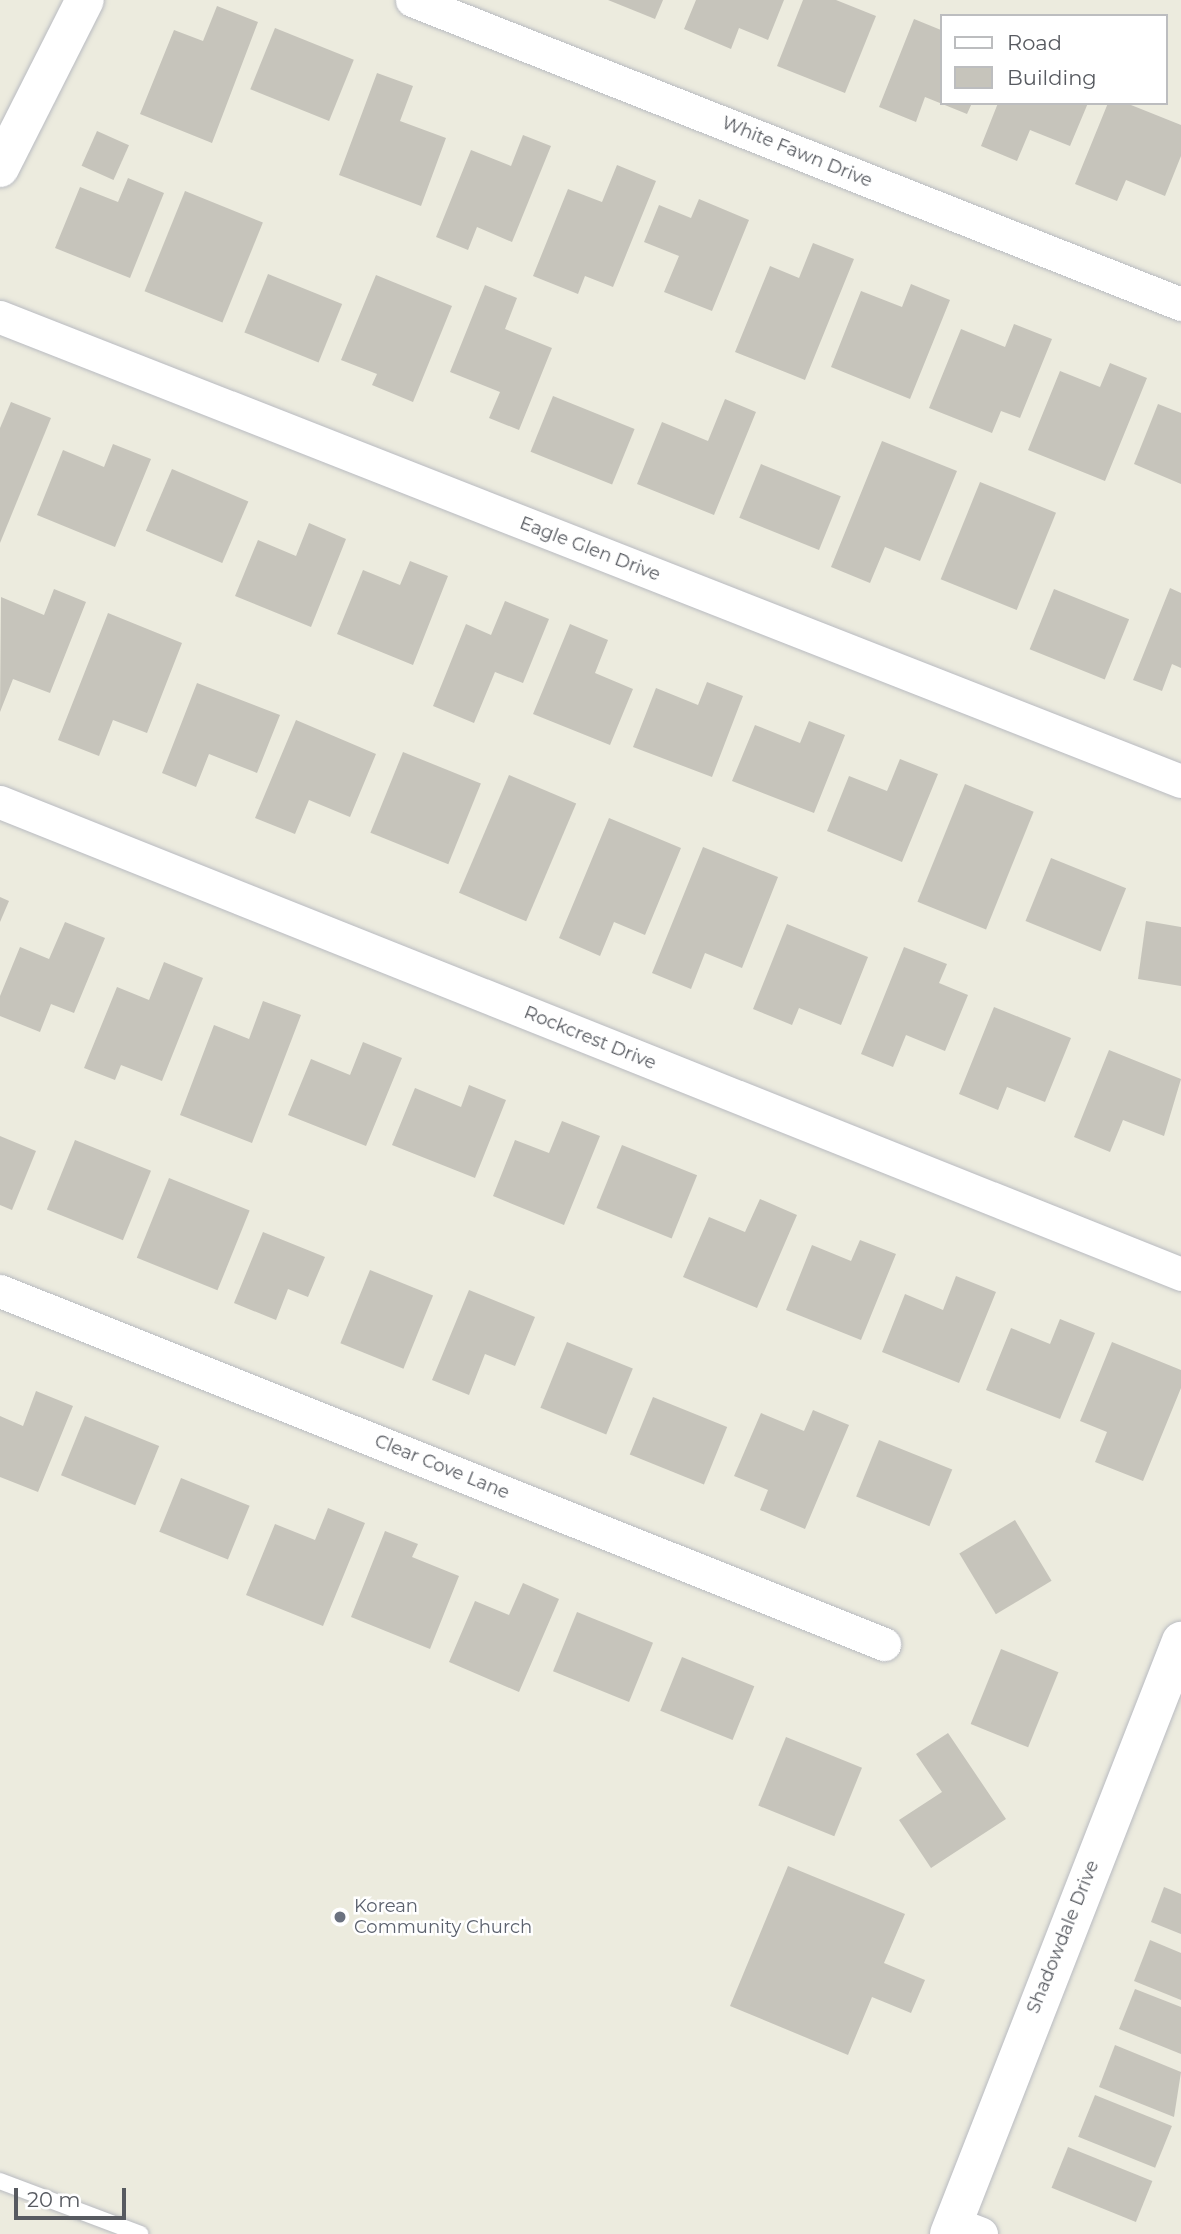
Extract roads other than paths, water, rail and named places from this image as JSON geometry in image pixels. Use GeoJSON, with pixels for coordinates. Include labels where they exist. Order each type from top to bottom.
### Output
{"type":"FeatureCollection","features":[{"type":"Feature","properties":{"kind":"street"},"geometry":{"type":"LineString","coordinates":[[0,168],[85,0]]}},
{"type":"Feature","properties":{"kind":"street","name":"White Fawn Drive"},"geometry":{"type":"LineString","coordinates":[[412,0],[1181,304]]}},
{"type":"Feature","properties":{"kind":"street","name":"Eagle Glen Drive"},"geometry":{"type":"LineString","coordinates":[[0,317],[1181,781]]}},
{"type":"Feature","properties":{"kind":"street","name":"Rockcrest Drive"},"geometry":{"type":"LineString","coordinates":[[0,802],[1181,1274]]}},
{"type":"Feature","properties":{"kind":"street","name":"Clear Cove Lane"},"geometry":{"type":"LineString","coordinates":[[0,1291],[884,1644]]}},
{"type":"Feature","properties":{"kind":"street","name":"Shadowdale Drive"},"geometry":{"type":"LineString","coordinates":[[961,2230],[1181,1641]]}},
{"type":"Feature","properties":{"kind":"lane"},"geometry":{"type":"LineString","coordinates":[[0,2181],[140,2234]]}},
{"type":"Feature","properties":{"kind":"place","name":"Korean Community Church"},"geometry":{"type":"Point","coordinates":[340,1917]}}]}
